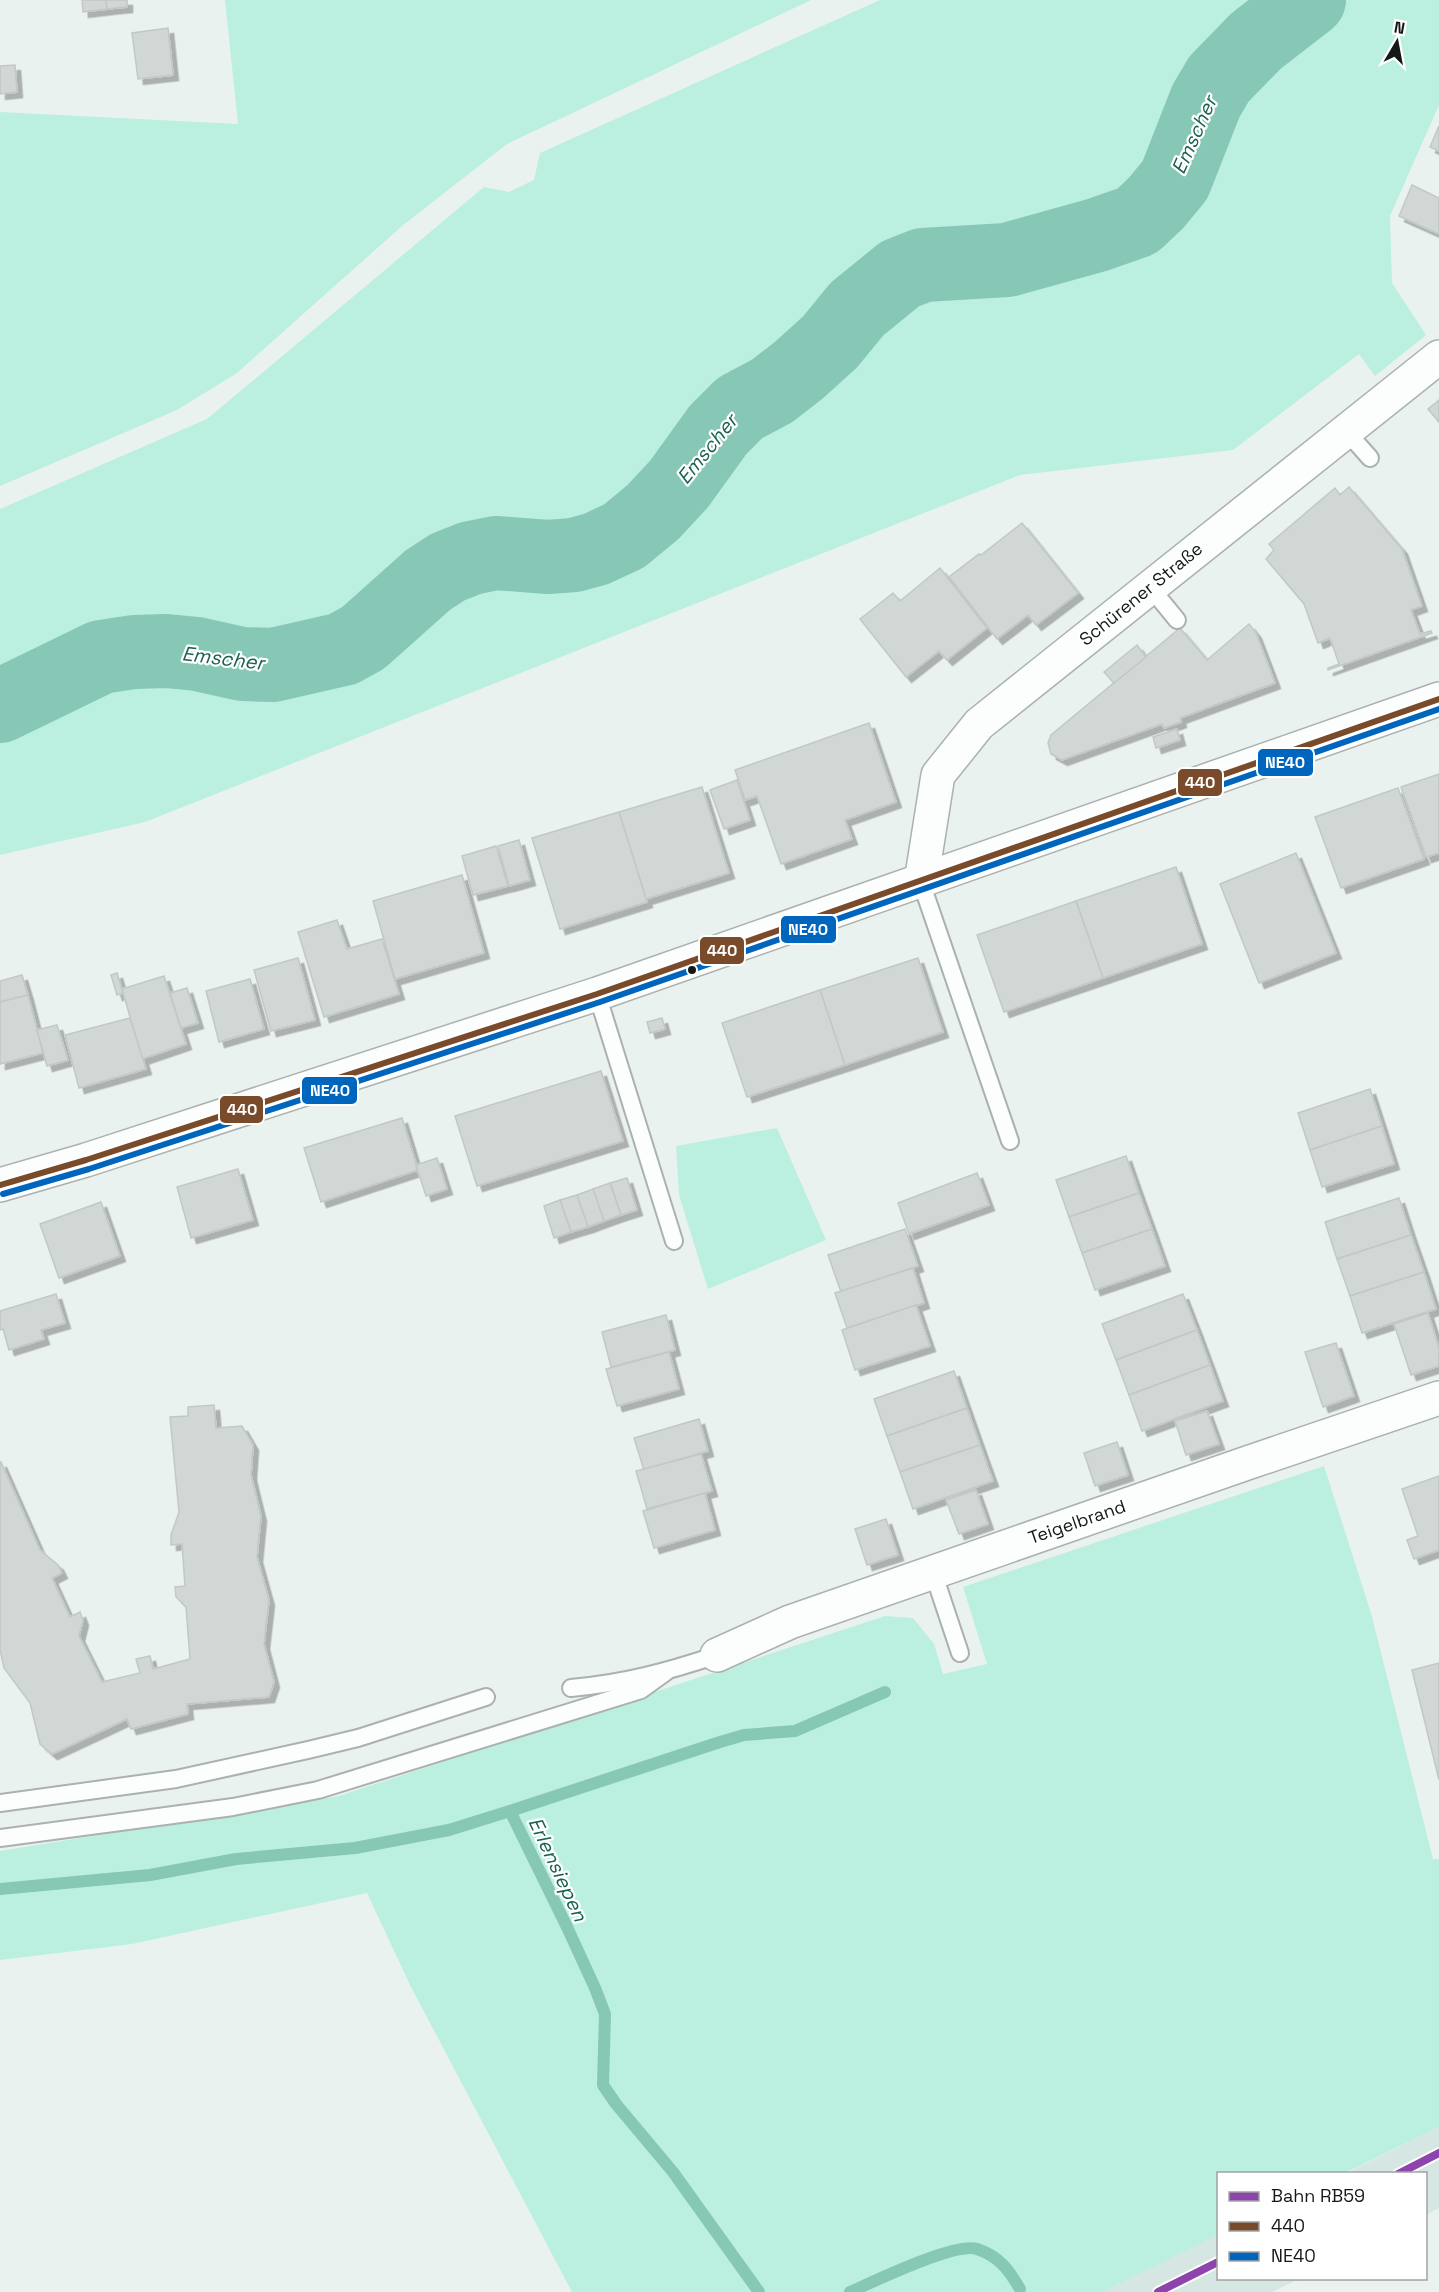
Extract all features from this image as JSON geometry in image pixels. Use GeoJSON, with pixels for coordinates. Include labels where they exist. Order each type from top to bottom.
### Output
{"type":"FeatureCollection","features":[{"type":"Feature","properties":{"kind":"street","name":"Schürener Straße"},"geometry":{"type":"LineString","coordinates":[[921,882],[938,775],[979,724],[1439,357]]}},
{"type":"Feature","properties":{"kind":"street"},"geometry":{"type":"LineString","coordinates":[[0,1185],[86,1160],[597,994],[1439,699]]}},
{"type":"Feature","properties":{"kind":"street","name":"Teigelbrand"},"geometry":{"type":"LineString","coordinates":[[717,1654],[790,1622],[1439,1398]]}},
{"type":"Feature","properties":{"kind":"lane"},"geometry":{"type":"LineString","coordinates":[[1346,431],[1370,458]]}},
{"type":"Feature","properties":{"kind":"lane"},"geometry":{"type":"LineString","coordinates":[[1150,587],[1177,620]]}},
{"type":"Feature","properties":{"kind":"lane"},"geometry":{"type":"LineString","coordinates":[[921,882],[1010,1141]]}},
{"type":"Feature","properties":{"kind":"lane"},"geometry":{"type":"LineString","coordinates":[[597,994],[674,1241]]}},
{"type":"Feature","properties":{"kind":"lane"},"geometry":{"type":"LineString","coordinates":[[933,1572],[960,1653]]}},
{"type":"Feature","properties":{"kind":"lane"},"geometry":{"type":"LineString","coordinates":[[571,1688],[614,1684],[666,1672],[717,1654]]}},
{"type":"Feature","properties":{"kind":"lane"},"geometry":{"type":"LineString","coordinates":[[0,1838],[233,1808],[318,1790],[642,1690],[666,1672]]}},
{"type":"Feature","properties":{"kind":"lane"},"geometry":{"type":"LineString","coordinates":[[0,1803],[176,1779],[358,1738],[486,1697]]}},
{"type":"Feature","properties":{"kind":"shaded area"},"geometry":{"type":"Polygon","coordinates":[[[1439,2127],[1439,2208],[1427,2214],[1427,2172],[1349,2172],[1439,2127]]]}},
{"type":"Feature","properties":{"kind":"shaded area"},"geometry":{"type":"Polygon","coordinates":[[[1217,2235],[1217,2280],[1297,2280],[1272,2292],[1103,2292],[1217,2235]]]}},
{"type":"Feature","properties":{"kind":"green space"},"geometry":{"type":"Polygon","coordinates":[[[225,0],[811,0],[507,144],[402,226],[237,373],[177,410],[0,486],[0,112],[238,124],[225,0]]]}},
{"type":"Feature","properties":{"kind":"green space"},"geometry":{"type":"Polygon","coordinates":[[[880,0],[1439,0],[1439,105],[1390,216],[1392,283],[1426,335],[1375,376],[1359,354],[1233,450],[1020,475],[145,822],[0,855],[0,509],[207,419],[484,187],[509,192],[534,180],[540,153],[880,0]]]}},
{"type":"Feature","properties":{"kind":"green space"},"geometry":{"type":"Polygon","coordinates":[[[777,1128],[826,1240],[708,1289],[679,1195],[676,1146],[777,1128]]]}},
{"type":"Feature","properties":{"kind":"green space"},"geometry":{"type":"Polygon","coordinates":[[[1324,1466],[1371,1613],[1433,1859],[1439,1859],[1439,2127],[1347,2172],[1217,2172],[1217,2235],[1103,2292],[572,2292],[410,1985],[367,1893],[132,1944],[0,1960],[0,1851],[339,1796],[885,1616],[913,1618],[934,1644],[943,1674],[987,1664],[963,1587],[1324,1466]]]}},
{"type":"Feature","properties":{"kind":"building"},"geometry":{"type":"Polygon","coordinates":[[[82,0],[106,0],[107,9],[83,12],[82,0]]]}},
{"type":"Feature","properties":{"kind":"building"},"geometry":{"type":"Polygon","coordinates":[[[106,0],[127,0],[127,7],[107,9],[106,0]]]}},
{"type":"Feature","properties":{"kind":"building"},"geometry":{"type":"Polygon","coordinates":[[[168,28],[173,75],[138,79],[132,33],[168,28]]]}},
{"type":"Feature","properties":{"kind":"building"},"geometry":{"type":"Polygon","coordinates":[[[15,65],[17,92],[0,94],[0,66],[15,65]]]}},
{"type":"Feature","properties":{"kind":"building"},"geometry":{"type":"Polygon","coordinates":[[[1439,126],[1439,151],[1430,147],[1439,126]]]}},
{"type":"Feature","properties":{"kind":"building"},"geometry":{"type":"Polygon","coordinates":[[[1412,185],[1439,198],[1439,234],[1399,216],[1412,185]]]}},
{"type":"Feature","properties":{"kind":"building"},"geometry":{"type":"Polygon","coordinates":[[[1439,400],[1439,422],[1428,409],[1439,400]]]}},
{"type":"Feature","properties":{"kind":"building"},"geometry":{"type":"Polygon","coordinates":[[[1349,487],[1402,549],[1422,606],[1411,610],[1420,634],[1431,631],[1432,633],[1328,670],[1339,664],[1330,638],[1318,643],[1304,604],[1266,559],[1274,550],[1269,544],[1335,488],[1340,495],[1349,487]]]}},
{"type":"Feature","properties":{"kind":"building"},"geometry":{"type":"Polygon","coordinates":[[[1022,523],[1078,593],[1036,625],[1028,615],[997,639],[949,577],[1022,523]]]}},
{"type":"Feature","properties":{"kind":"building"},"geometry":{"type":"Polygon","coordinates":[[[940,568],[987,628],[947,660],[939,651],[906,677],[860,619],[893,593],[900,601],[940,568]]]}},
{"type":"Feature","properties":{"kind":"building"},"geometry":{"type":"Polygon","coordinates":[[[1249,624],[1256,633],[1275,683],[1180,718],[1181,722],[1164,728],[1162,724],[1062,760],[1051,754],[1048,743],[1051,735],[1180,628],[1207,660],[1249,624]]]}},
{"type":"Feature","properties":{"kind":"building"},"geometry":{"type":"Polygon","coordinates":[[[1137,645],[1146,657],[1114,683],[1104,672],[1137,645]]]}},
{"type":"Feature","properties":{"kind":"building"},"geometry":{"type":"Polygon","coordinates":[[[869,723],[896,802],[845,820],[852,839],[781,864],[757,796],[745,800],[735,770],[869,723]]]}},
{"type":"Feature","properties":{"kind":"building"},"geometry":{"type":"Polygon","coordinates":[[[1177,729],[1180,740],[1156,748],[1153,737],[1177,729]]]}},
{"type":"Feature","properties":{"kind":"building"},"geometry":{"type":"Polygon","coordinates":[[[1439,774],[1439,853],[1426,857],[1401,787],[1439,774]]]}},
{"type":"Feature","properties":{"kind":"building"},"geometry":{"type":"Polygon","coordinates":[[[737,780],[750,820],[724,829],[710,790],[737,780]]]}},
{"type":"Feature","properties":{"kind":"building"},"geometry":{"type":"Polygon","coordinates":[[[702,787],[729,873],[646,899],[619,812],[702,787]]]}},
{"type":"Feature","properties":{"kind":"building"},"geometry":{"type":"Polygon","coordinates":[[[1398,788],[1424,859],[1341,888],[1315,817],[1398,788]]]}},
{"type":"Feature","properties":{"kind":"building"},"geometry":{"type":"Polygon","coordinates":[[[619,812],[647,902],[560,929],[532,838],[619,812]]]}},
{"type":"Feature","properties":{"kind":"building"},"geometry":{"type":"Polygon","coordinates":[[[519,840],[530,880],[509,886],[498,846],[519,840]]]}},
{"type":"Feature","properties":{"kind":"building"},"geometry":{"type":"Polygon","coordinates":[[[496,846],[508,886],[473,895],[462,856],[496,846]]]}},
{"type":"Feature","properties":{"kind":"building"},"geometry":{"type":"Polygon","coordinates":[[[1296,853],[1336,953],[1259,983],[1220,884],[1296,853]]]}},
{"type":"Feature","properties":{"kind":"building"},"geometry":{"type":"Polygon","coordinates":[[[1176,867],[1202,944],[1103,978],[1076,901],[1176,867]]]}},
{"type":"Feature","properties":{"kind":"building"},"geometry":{"type":"Polygon","coordinates":[[[462,875],[484,953],[395,979],[373,901],[462,875]]]}},
{"type":"Feature","properties":{"kind":"building"},"geometry":{"type":"Polygon","coordinates":[[[1076,901],[1103,978],[1004,1012],[977,935],[1076,901]]]}},
{"type":"Feature","properties":{"kind":"building"},"geometry":{"type":"Polygon","coordinates":[[[337,920],[347,949],[382,939],[399,994],[324,1017],[298,932],[337,920]]]}},
{"type":"Feature","properties":{"kind":"building"},"geometry":{"type":"Polygon","coordinates":[[[298,958],[315,1020],[271,1031],[254,970],[298,958]]]}},
{"type":"Feature","properties":{"kind":"building"},"geometry":{"type":"Polygon","coordinates":[[[918,958],[943,1032],[845,1065],[820,990],[918,958]]]}},
{"type":"Feature","properties":{"kind":"building"},"geometry":{"type":"Polygon","coordinates":[[[117,973],[123,993],[117,995],[111,975],[117,973]]]}},
{"type":"Feature","properties":{"kind":"building"},"geometry":{"type":"Polygon","coordinates":[[[22,975],[28,995],[0,1002],[0,981],[22,975]]]}},
{"type":"Feature","properties":{"kind":"building"},"geometry":{"type":"Polygon","coordinates":[[[164,976],[186,1044],[142,1059],[122,989],[164,976]]]}},
{"type":"Feature","properties":{"kind":"building"},"geometry":{"type":"Polygon","coordinates":[[[250,979],[264,1029],[219,1042],[206,991],[250,979]]]}},
{"type":"Feature","properties":{"kind":"building"},"geometry":{"type":"Polygon","coordinates":[[[187,988],[198,1023],[181,1028],[170,993],[187,988]]]}},
{"type":"Feature","properties":{"kind":"building"},"geometry":{"type":"Polygon","coordinates":[[[820,990],[845,1065],[747,1097],[722,1023],[820,990]]]}},
{"type":"Feature","properties":{"kind":"building"},"geometry":{"type":"Polygon","coordinates":[[[28,995],[43,1053],[0,1064],[0,1002],[28,995]]]}},
{"type":"Feature","properties":{"kind":"building"},"geometry":{"type":"Polygon","coordinates":[[[130,1018],[146,1069],[79,1088],[65,1035],[130,1018]]]}},
{"type":"Feature","properties":{"kind":"building"},"geometry":{"type":"Polygon","coordinates":[[[662,1018],[665,1029],[650,1033],[647,1022],[662,1018]]]}},
{"type":"Feature","properties":{"kind":"building"},"geometry":{"type":"Polygon","coordinates":[[[57,1025],[68,1060],[47,1066],[37,1030],[57,1025]]]}},
{"type":"Feature","properties":{"kind":"building"},"geometry":{"type":"Polygon","coordinates":[[[601,1071],[623,1141],[477,1186],[455,1116],[601,1071]]]}},
{"type":"Feature","properties":{"kind":"building"},"geometry":{"type":"Polygon","coordinates":[[[1370,1089],[1382,1126],[1310,1150],[1298,1113],[1370,1089]]]}},
{"type":"Feature","properties":{"kind":"building"},"geometry":{"type":"Polygon","coordinates":[[[402,1118],[418,1170],[321,1202],[304,1148],[402,1118]]]}},
{"type":"Feature","properties":{"kind":"building"},"geometry":{"type":"Polygon","coordinates":[[[1382,1126],[1394,1164],[1322,1187],[1310,1150],[1382,1126]]]}},
{"type":"Feature","properties":{"kind":"building"},"geometry":{"type":"Polygon","coordinates":[[[1126,1156],[1139,1193],[1069,1217],[1056,1180],[1126,1156]]]}},
{"type":"Feature","properties":{"kind":"building"},"geometry":{"type":"Polygon","coordinates":[[[437,1158],[447,1189],[426,1196],[416,1165],[437,1158]]]}},
{"type":"Feature","properties":{"kind":"building"},"geometry":{"type":"Polygon","coordinates":[[[238,1169],[253,1220],[191,1238],[177,1187],[238,1169]]]}},
{"type":"Feature","properties":{"kind":"building"},"geometry":{"type":"Polygon","coordinates":[[[977,1173],[989,1205],[909,1234],[898,1203],[977,1173]]]}},
{"type":"Feature","properties":{"kind":"building"},"geometry":{"type":"Polygon","coordinates":[[[627,1178],[637,1210],[621,1215],[610,1183],[627,1178]]]}},
{"type":"Feature","properties":{"kind":"building"},"geometry":{"type":"Polygon","coordinates":[[[610,1183],[621,1215],[604,1221],[593,1189],[610,1183]]]}},
{"type":"Feature","properties":{"kind":"building"},"geometry":{"type":"Polygon","coordinates":[[[593,1189],[604,1221],[588,1227],[577,1195],[593,1189]]]}},
{"type":"Feature","properties":{"kind":"building"},"geometry":{"type":"Polygon","coordinates":[[[1139,1193],[1152,1229],[1082,1253],[1069,1217],[1139,1193]]]}},
{"type":"Feature","properties":{"kind":"building"},"geometry":{"type":"Polygon","coordinates":[[[577,1195],[588,1227],[571,1232],[560,1200],[577,1195]]]}},
{"type":"Feature","properties":{"kind":"building"},"geometry":{"type":"Polygon","coordinates":[[[1399,1198],[1411,1235],[1337,1259],[1325,1222],[1399,1198]]]}},
{"type":"Feature","properties":{"kind":"building"},"geometry":{"type":"Polygon","coordinates":[[[560,1200],[571,1232],[554,1238],[544,1206],[560,1200]]]}},
{"type":"Feature","properties":{"kind":"building"},"geometry":{"type":"Polygon","coordinates":[[[101,1202],[120,1256],[59,1278],[40,1224],[101,1202]]]}},
{"type":"Feature","properties":{"kind":"building"},"geometry":{"type":"Polygon","coordinates":[[[905,1229],[918,1266],[841,1292],[828,1255],[905,1229]]]}},
{"type":"Feature","properties":{"kind":"building"},"geometry":{"type":"Polygon","coordinates":[[[1152,1229],[1165,1266],[1095,1290],[1082,1253],[1152,1229]]]}},
{"type":"Feature","properties":{"kind":"building"},"geometry":{"type":"Polygon","coordinates":[[[1411,1235],[1424,1272],[1350,1296],[1337,1259],[1411,1235]]]}},
{"type":"Feature","properties":{"kind":"building"},"geometry":{"type":"Polygon","coordinates":[[[913,1268],[924,1303],[847,1328],[835,1293],[913,1268]]]}},
{"type":"Feature","properties":{"kind":"building"},"geometry":{"type":"Polygon","coordinates":[[[1424,1272],[1436,1309],[1362,1333],[1350,1296],[1424,1272]]]}},
{"type":"Feature","properties":{"kind":"building"},"geometry":{"type":"Polygon","coordinates":[[[56,1294],[65,1323],[41,1330],[44,1339],[9,1350],[3,1329],[0,1330],[0,1311],[56,1294]]]}},
{"type":"Feature","properties":{"kind":"building"},"geometry":{"type":"Polygon","coordinates":[[[1183,1294],[1197,1330],[1116,1360],[1102,1324],[1183,1294]]]}},
{"type":"Feature","properties":{"kind":"building"},"geometry":{"type":"Polygon","coordinates":[[[916,1305],[930,1346],[855,1370],[842,1330],[916,1305]]]}},
{"type":"Feature","properties":{"kind":"building"},"geometry":{"type":"Polygon","coordinates":[[[1428,1313],[1439,1348],[1439,1366],[1411,1375],[1394,1324],[1428,1313]]]}},
{"type":"Feature","properties":{"kind":"building"},"geometry":{"type":"Polygon","coordinates":[[[666,1315],[675,1350],[611,1367],[602,1332],[666,1315]]]}},
{"type":"Feature","properties":{"kind":"building"},"geometry":{"type":"Polygon","coordinates":[[[1197,1330],[1210,1365],[1129,1395],[1116,1360],[1197,1330]]]}},
{"type":"Feature","properties":{"kind":"building"},"geometry":{"type":"Polygon","coordinates":[[[1336,1343],[1354,1396],[1323,1407],[1305,1352],[1336,1343]]]}},
{"type":"Feature","properties":{"kind":"building"},"geometry":{"type":"Polygon","coordinates":[[[669,1352],[679,1389],[617,1406],[606,1369],[669,1352]]]}},
{"type":"Feature","properties":{"kind":"building"},"geometry":{"type":"Polygon","coordinates":[[[1210,1365],[1223,1401],[1142,1431],[1129,1395],[1210,1365]]]}},
{"type":"Feature","properties":{"kind":"building"},"geometry":{"type":"Polygon","coordinates":[[[954,1371],[967,1408],[887,1436],[874,1399],[954,1371]]]}},
{"type":"Feature","properties":{"kind":"building"},"geometry":{"type":"Polygon","coordinates":[[[214,1405],[216,1428],[242,1426],[253,1445],[251,1475],[261,1516],[257,1557],[269,1600],[264,1644],[274,1682],[269,1697],[187,1704],[188,1714],[131,1729],[127,1719],[52,1754],[40,1744],[30,1703],[4,1668],[0,1650],[0,1462],[40,1550],[58,1565],[62,1573],[52,1578],[70,1617],[80,1612],[83,1620],[79,1636],[102,1682],[140,1673],[136,1659],[150,1656],[153,1669],[190,1659],[186,1607],[176,1597],[175,1587],[185,1586],[182,1544],[171,1545],[171,1535],[179,1512],[170,1417],[188,1416],[188,1407],[214,1405]]]}},
{"type":"Feature","properties":{"kind":"building"},"geometry":{"type":"Polygon","coordinates":[[[967,1408],[980,1445],[900,1472],[887,1436],[967,1408]]]}},
{"type":"Feature","properties":{"kind":"building"},"geometry":{"type":"Polygon","coordinates":[[[1207,1411],[1219,1444],[1186,1455],[1175,1421],[1207,1411]]]}},
{"type":"Feature","properties":{"kind":"building"},"geometry":{"type":"Polygon","coordinates":[[[699,1419],[708,1451],[644,1470],[634,1438],[699,1419]]]}},
{"type":"Feature","properties":{"kind":"building"},"geometry":{"type":"Polygon","coordinates":[[[1117,1442],[1128,1475],[1095,1486],[1084,1453],[1117,1442]]]}},
{"type":"Feature","properties":{"kind":"building"},"geometry":{"type":"Polygon","coordinates":[[[980,1445],[993,1481],[913,1509],[900,1472],[980,1445]]]}},
{"type":"Feature","properties":{"kind":"building"},"geometry":{"type":"Polygon","coordinates":[[[701,1454],[712,1491],[647,1509],[636,1471],[701,1454]]]}},
{"type":"Feature","properties":{"kind":"building"},"geometry":{"type":"Polygon","coordinates":[[[1439,1476],[1439,1550],[1414,1559],[1407,1540],[1418,1536],[1402,1489],[1439,1476]]]}},
{"type":"Feature","properties":{"kind":"building"},"geometry":{"type":"Polygon","coordinates":[[[976,1490],[988,1524],[959,1534],[946,1500],[976,1490]]]}},
{"type":"Feature","properties":{"kind":"building"},"geometry":{"type":"Polygon","coordinates":[[[705,1493],[715,1530],[654,1548],[643,1511],[705,1493]]]}},
{"type":"Feature","properties":{"kind":"building"},"geometry":{"type":"Polygon","coordinates":[[[886,1519],[898,1555],[867,1565],[855,1529],[886,1519]]]}},
{"type":"Feature","properties":{"kind":"building"},"geometry":{"type":"Polygon","coordinates":[[[1439,1663],[1439,1780],[1412,1670],[1439,1663]]]}},
{"type":"Feature","properties":{"kind":"waterway","name":"Emscher"},"geometry":{"type":"LineString","coordinates":[[0,706],[101,657],[134,652],[167,651],[197,654],[242,664],[273,665],[343,649],[363,638],[428,580],[448,567],[471,558],[496,553],[548,557],[574,555],[596,549],[624,536],[653,512],[679,484],[718,430],[740,408],[772,391],[799,370],[830,342],[857,309],[900,274],[923,265],[1007,260],[1097,235],[1137,221],[1175,180],[1206,101],[1219,79],[1256,41],[1309,0]]}},
{"type":"Feature","properties":{"kind":"waterway"},"geometry":{"type":"LineString","coordinates":[[510,1811],[744,1735],[795,1731],[885,1692]]}},
{"type":"Feature","properties":{"kind":"waterway","name":"Erlensiepen"},"geometry":{"type":"LineString","coordinates":[[0,1889],[150,1875],[236,1859],[355,1848],[449,1830],[510,1811],[567,1927],[605,2014],[603,2085],[673,2172],[759,2292]]}},
{"type":"Feature","properties":{"kind":"waterway","name":"Erlensiepen"},"geometry":{"type":"LineString","coordinates":[[850,2292],[915,2264],[966,2248],[985,2252],[997,2260],[1020,2289]]}},
{"type":"Feature","properties":{"kind":"rail line","name":"RB59"},"geometry":{"type":"LineString","coordinates":[[1402,2172],[1439,2153]]}},
{"type":"Feature","properties":{"kind":"rail line","name":"RB59"},"geometry":{"type":"LineString","coordinates":[[1158,2292],[1217,2262]]}},
{"type":"Feature","properties":{"kind":"transit line","name":"440"},"geometry":{"type":"LineString","coordinates":[[0,1185],[86,1160],[597,994],[1439,699]]}},
{"type":"Feature","properties":{"kind":"transit line","name":"NE40"},"geometry":{"type":"LineString","coordinates":[[3,1194],[89,1169],[600,1002],[1439,709]]}}]}
